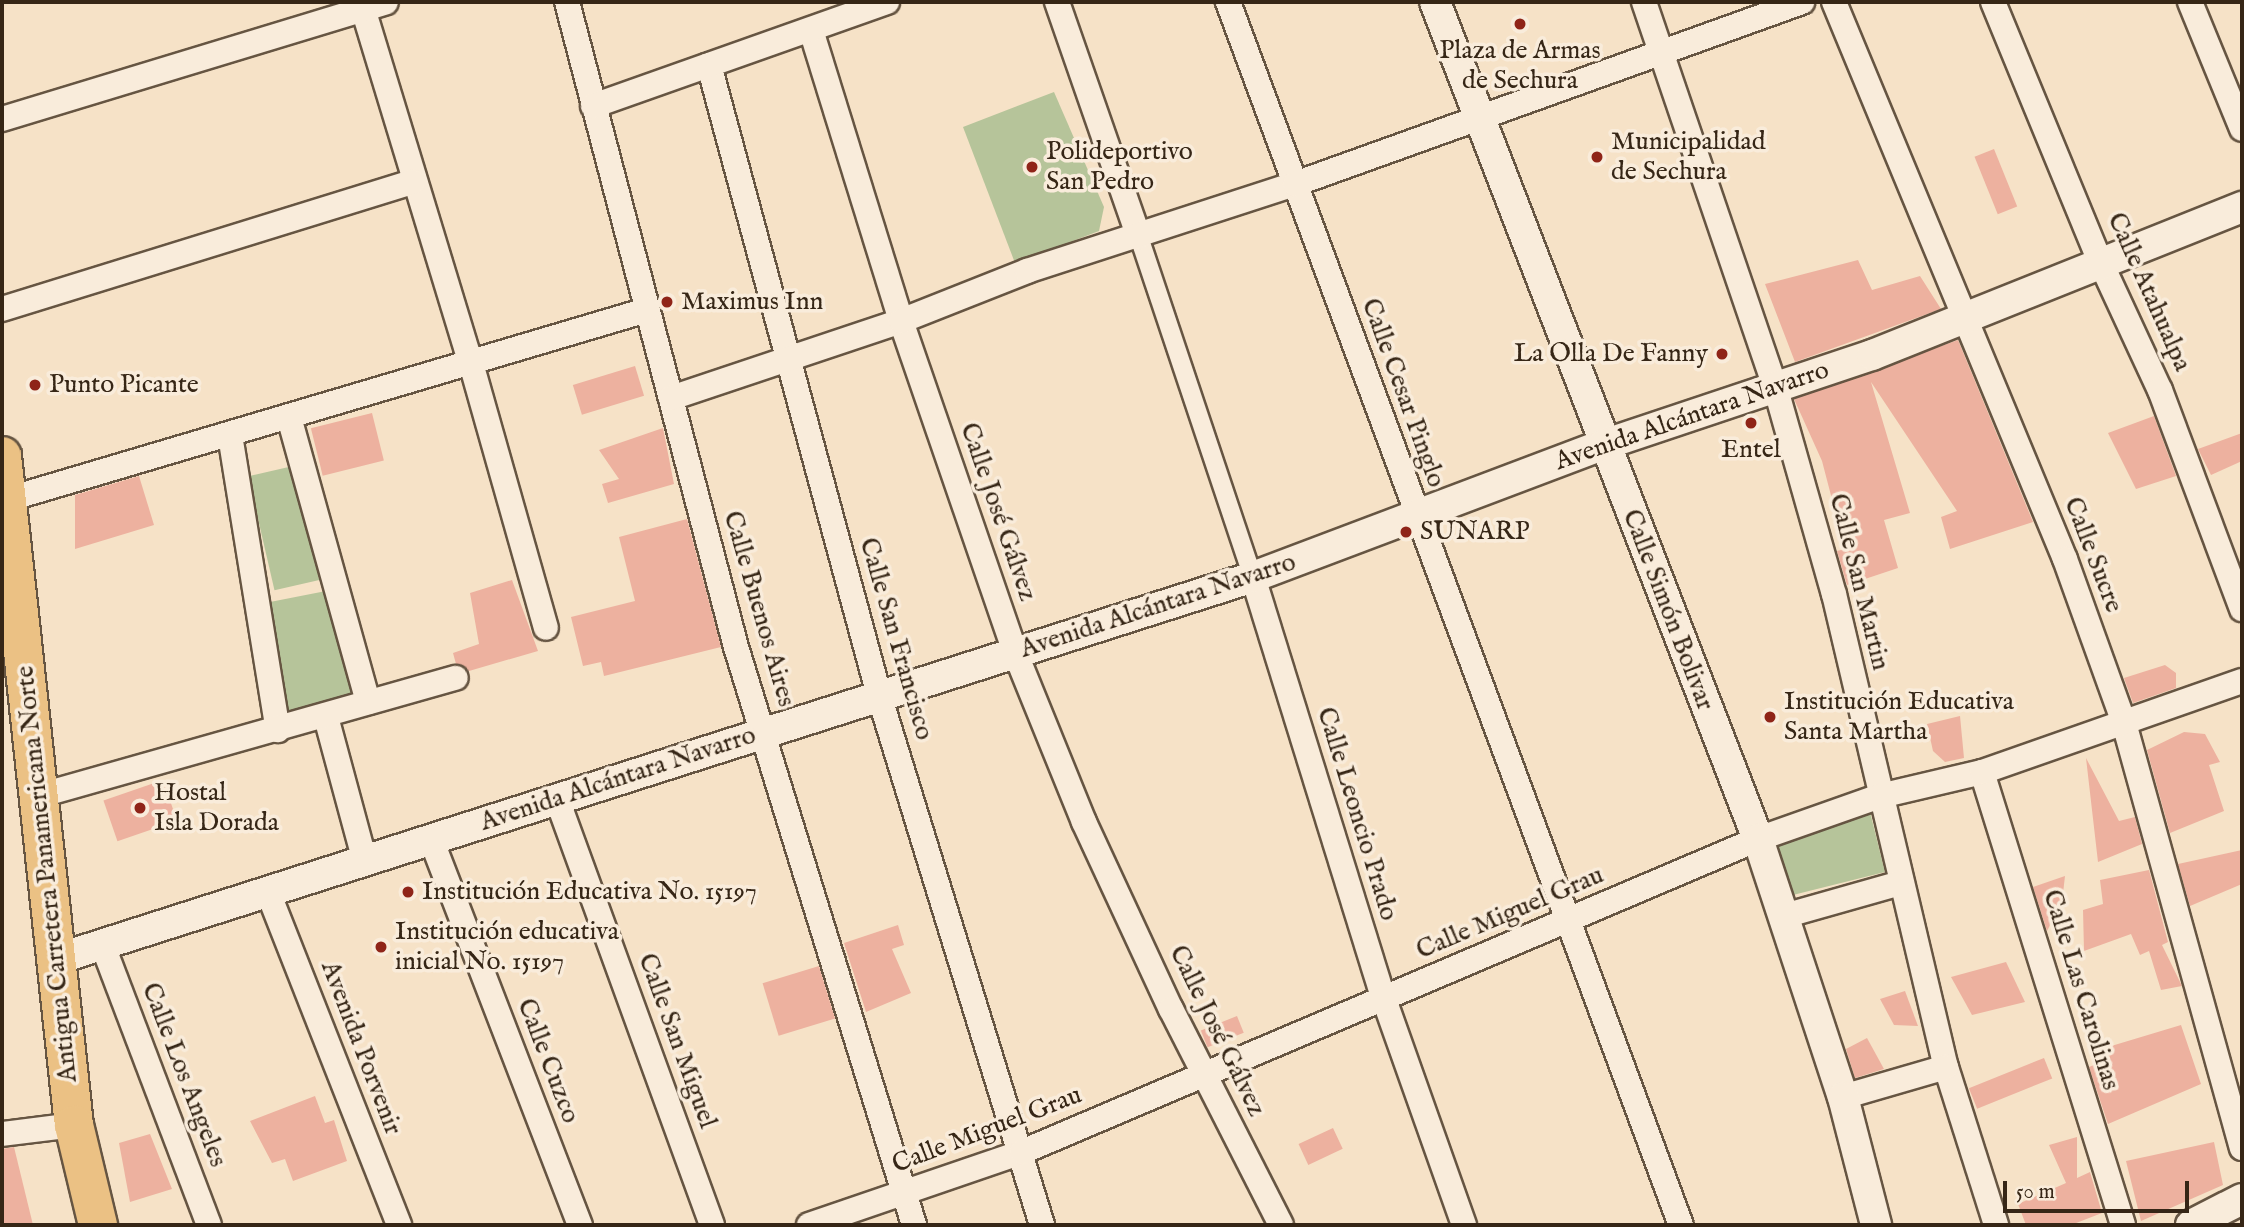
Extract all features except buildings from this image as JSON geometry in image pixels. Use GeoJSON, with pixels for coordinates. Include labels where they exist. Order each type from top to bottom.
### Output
{"type":"FeatureCollection","features":[{"type":"Feature","properties":{"kind":"main road","name":"Antigua Carretera Panamericana Norte"},"geometry":{"type":"LineString","coordinates":[[2,456],[74,1125],[98,1225]]}},
{"type":"Feature","properties":{"kind":"main road","name":"Antigua Carretera Panamericana Norte"},"geometry":{"type":"LineString","coordinates":[[2,696],[52,1092],[74,1125]]}},
{"type":"Feature","properties":{"kind":"street","name":"Calle Buenos Aires"},"geometry":{"type":"LineString","coordinates":[[567,2],[647,310],[763,733],[914,1225]]}},
{"type":"Feature","properties":{"kind":"street"},"geometry":{"type":"LineString","coordinates":[[593,106],[887,2]]}},
{"type":"Feature","properties":{"kind":"street"},"geometry":{"type":"LineString","coordinates":[[1057,2],[1139,237],[1252,577]]}},
{"type":"Feature","properties":{"kind":"street","name":"Calle Cesar Pinglo"},"geometry":{"type":"LineString","coordinates":[[1228,2],[1681,1225]]}},
{"type":"Feature","properties":{"kind":"street","name":"Calle Simón Bolivar"},"geometry":{"type":"LineString","coordinates":[[1435,2],[1603,445],[1758,839],[1843,1097],[1876,1225]]}},
{"type":"Feature","properties":{"kind":"street","name":"Calle San Martin"},"geometry":{"type":"LineString","coordinates":[[1644,2],[1775,386],[1834,594],[1946,1067],[1996,1225]]}},
{"type":"Feature","properties":{"kind":"street"},"geometry":{"type":"LineString","coordinates":[[671,398],[787,356],[901,321],[1027,271],[1139,237],[1295,184],[1480,115],[1802,2]]}},
{"type":"Feature","properties":{"kind":"street","name":"Calle Sucre"},"geometry":{"type":"LineString","coordinates":[[1834,2],[2064,559],[2124,723],[2242,1148]]}},
{"type":"Feature","properties":{"kind":"street","name":"Calle Atahualpa"},"geometry":{"type":"LineString","coordinates":[[1993,2],[2100,261],[2160,390],[2242,609]]}},
{"type":"Feature","properties":{"kind":"street"},"geometry":{"type":"LineString","coordinates":[[2190,2],[2242,129]]}},
{"type":"Feature","properties":{"kind":"street"},"geometry":{"type":"LineString","coordinates":[[2,119],[370,4],[413,182],[471,363],[545,628]]}},
{"type":"Feature","properties":{"kind":"street","name":"Calle José Gálvez"},"geometry":{"type":"LineString","coordinates":[[811,30],[901,321],[1015,652],[1084,822],[1281,1225]]}},
{"type":"Feature","properties":{"kind":"street","name":"Calle San Francisco"},"geometry":{"type":"LineString","coordinates":[[709,65],[879,695],[1022,1152],[1042,1225]]}},
{"type":"Feature","properties":{"kind":"street"},"geometry":{"type":"LineString","coordinates":[[2,309],[413,182]]}},
{"type":"Feature","properties":{"kind":"street","name":"Avenida Alcántara Navarro"},"geometry":{"type":"LineString","coordinates":[[57,959],[268,892],[364,858],[1252,577],[1603,445],[1872,355],[2100,261],[2242,207]]}},
{"type":"Feature","properties":{"kind":"street"},"geometry":{"type":"LineString","coordinates":[[5,500],[647,310]]}},
{"type":"Feature","properties":{"kind":"street"},"geometry":{"type":"LineString","coordinates":[[289,417],[369,702]]}},
{"type":"Feature","properties":{"kind":"street"},"geometry":{"type":"LineString","coordinates":[[230,435],[278,730]]}},
{"type":"Feature","properties":{"kind":"street","name":"Calle Leoncio Prado"},"geometry":{"type":"LineString","coordinates":[[1252,577],[1384,999],[1464,1225]]}},
{"type":"Feature","properties":{"kind":"street"},"geometry":{"type":"LineString","coordinates":[[38,796],[326,717],[456,678]]}},
{"type":"Feature","properties":{"kind":"street","name":"Calle Miguel Grau"},"geometry":{"type":"LineString","coordinates":[[809,1225],[1022,1152],[1758,839],[1880,796],[1982,772],[2242,681]]}},
{"type":"Feature","properties":{"kind":"street"},"geometry":{"type":"LineString","coordinates":[[326,717],[364,858]]}},
{"type":"Feature","properties":{"kind":"street","name":"Calle Las Carolinas"},"geometry":{"type":"LineString","coordinates":[[1982,772],[2123,1225]]}},
{"type":"Feature","properties":{"kind":"street","name":"Calle San Miguel"},"geometry":{"type":"LineString","coordinates":[[557,799],[712,1225]]}},
{"type":"Feature","properties":{"kind":"street","name":"Calle Cuzco"},"geometry":{"type":"LineString","coordinates":[[431,839],[580,1225]]}},
{"type":"Feature","properties":{"kind":"street"},"geometry":{"type":"LineString","coordinates":[[1784,916],[1901,883]]}},
{"type":"Feature","properties":{"kind":"street","name":"Avenida Porvenir"},"geometry":{"type":"LineString","coordinates":[[268,892],[399,1225]]}},
{"type":"Feature","properties":{"kind":"street","name":"Calle Los Angeles"},"geometry":{"type":"LineString","coordinates":[[103,946],[209,1225]]}},
{"type":"Feature","properties":{"kind":"street"},"geometry":{"type":"LineString","coordinates":[[1843,1097],[1946,1067]]}},
{"type":"Feature","properties":{"kind":"street"},"geometry":{"type":"LineString","coordinates":[[2,1134],[74,1125]]}},
{"type":"Feature","properties":{"kind":"street"},"geometry":{"type":"LineString","coordinates":[[2191,1225],[2242,1199]]}},
{"type":"Feature","properties":{"kind":"green space","name":"Polideportivo San Pedro"},"geometry":{"type":"Polygon","coordinates":[[[1054,92],[1104,207],[1099,231],[1015,263],[963,127],[1054,92]]]}},
{"type":"Feature","properties":{"kind":"green space"},"geometry":{"type":"Polygon","coordinates":[[[293,466],[319,580],[274,590],[248,476],[293,466]]]}},
{"type":"Feature","properties":{"kind":"green space"},"geometry":{"type":"Polygon","coordinates":[[[326,591],[354,693],[288,711],[270,602],[326,591]]]}},
{"type":"Feature","properties":{"kind":"green space"},"geometry":{"type":"Polygon","coordinates":[[[1869,808],[1885,872],[1788,896],[1772,832],[1869,808]]]}},
{"type":"Feature","properties":{"kind":"place","name":"Plaza de Armas de Sechura"},"geometry":{"type":"Point","coordinates":[1520,24]}},
{"type":"Feature","properties":{"kind":"place","name":"Municipalidad de Sechura"},"geometry":{"type":"Point","coordinates":[1597,157]}},
{"type":"Feature","properties":{"kind":"place","name":"Polideportivo San Pedro"},"geometry":{"type":"Point","coordinates":[1032,167]}},
{"type":"Feature","properties":{"kind":"place","name":"Maximus Inn"},"geometry":{"type":"Point","coordinates":[667,302]}},
{"type":"Feature","properties":{"kind":"place","name":"La Olla De Fanny"},"geometry":{"type":"Point","coordinates":[1722,354]}},
{"type":"Feature","properties":{"kind":"place","name":"Punto Picante"},"geometry":{"type":"Point","coordinates":[35,385]}},
{"type":"Feature","properties":{"kind":"place","name":"Entel"},"geometry":{"type":"Point","coordinates":[1751,423]}},
{"type":"Feature","properties":{"kind":"place","name":"SUNARP"},"geometry":{"type":"Point","coordinates":[1406,532]}},
{"type":"Feature","properties":{"kind":"place","name":"Institución Educativa Santa Martha"},"geometry":{"type":"Point","coordinates":[1770,717]}},
{"type":"Feature","properties":{"kind":"place","name":"Hostal Isla Dorada"},"geometry":{"type":"Point","coordinates":[140,808]}},
{"type":"Feature","properties":{"kind":"place","name":"Institución Educativa No. 15197"},"geometry":{"type":"Point","coordinates":[408,892]}},
{"type":"Feature","properties":{"kind":"place","name":"Institución educativa inicial No. 15197"},"geometry":{"type":"Point","coordinates":[381,947]}}]}
